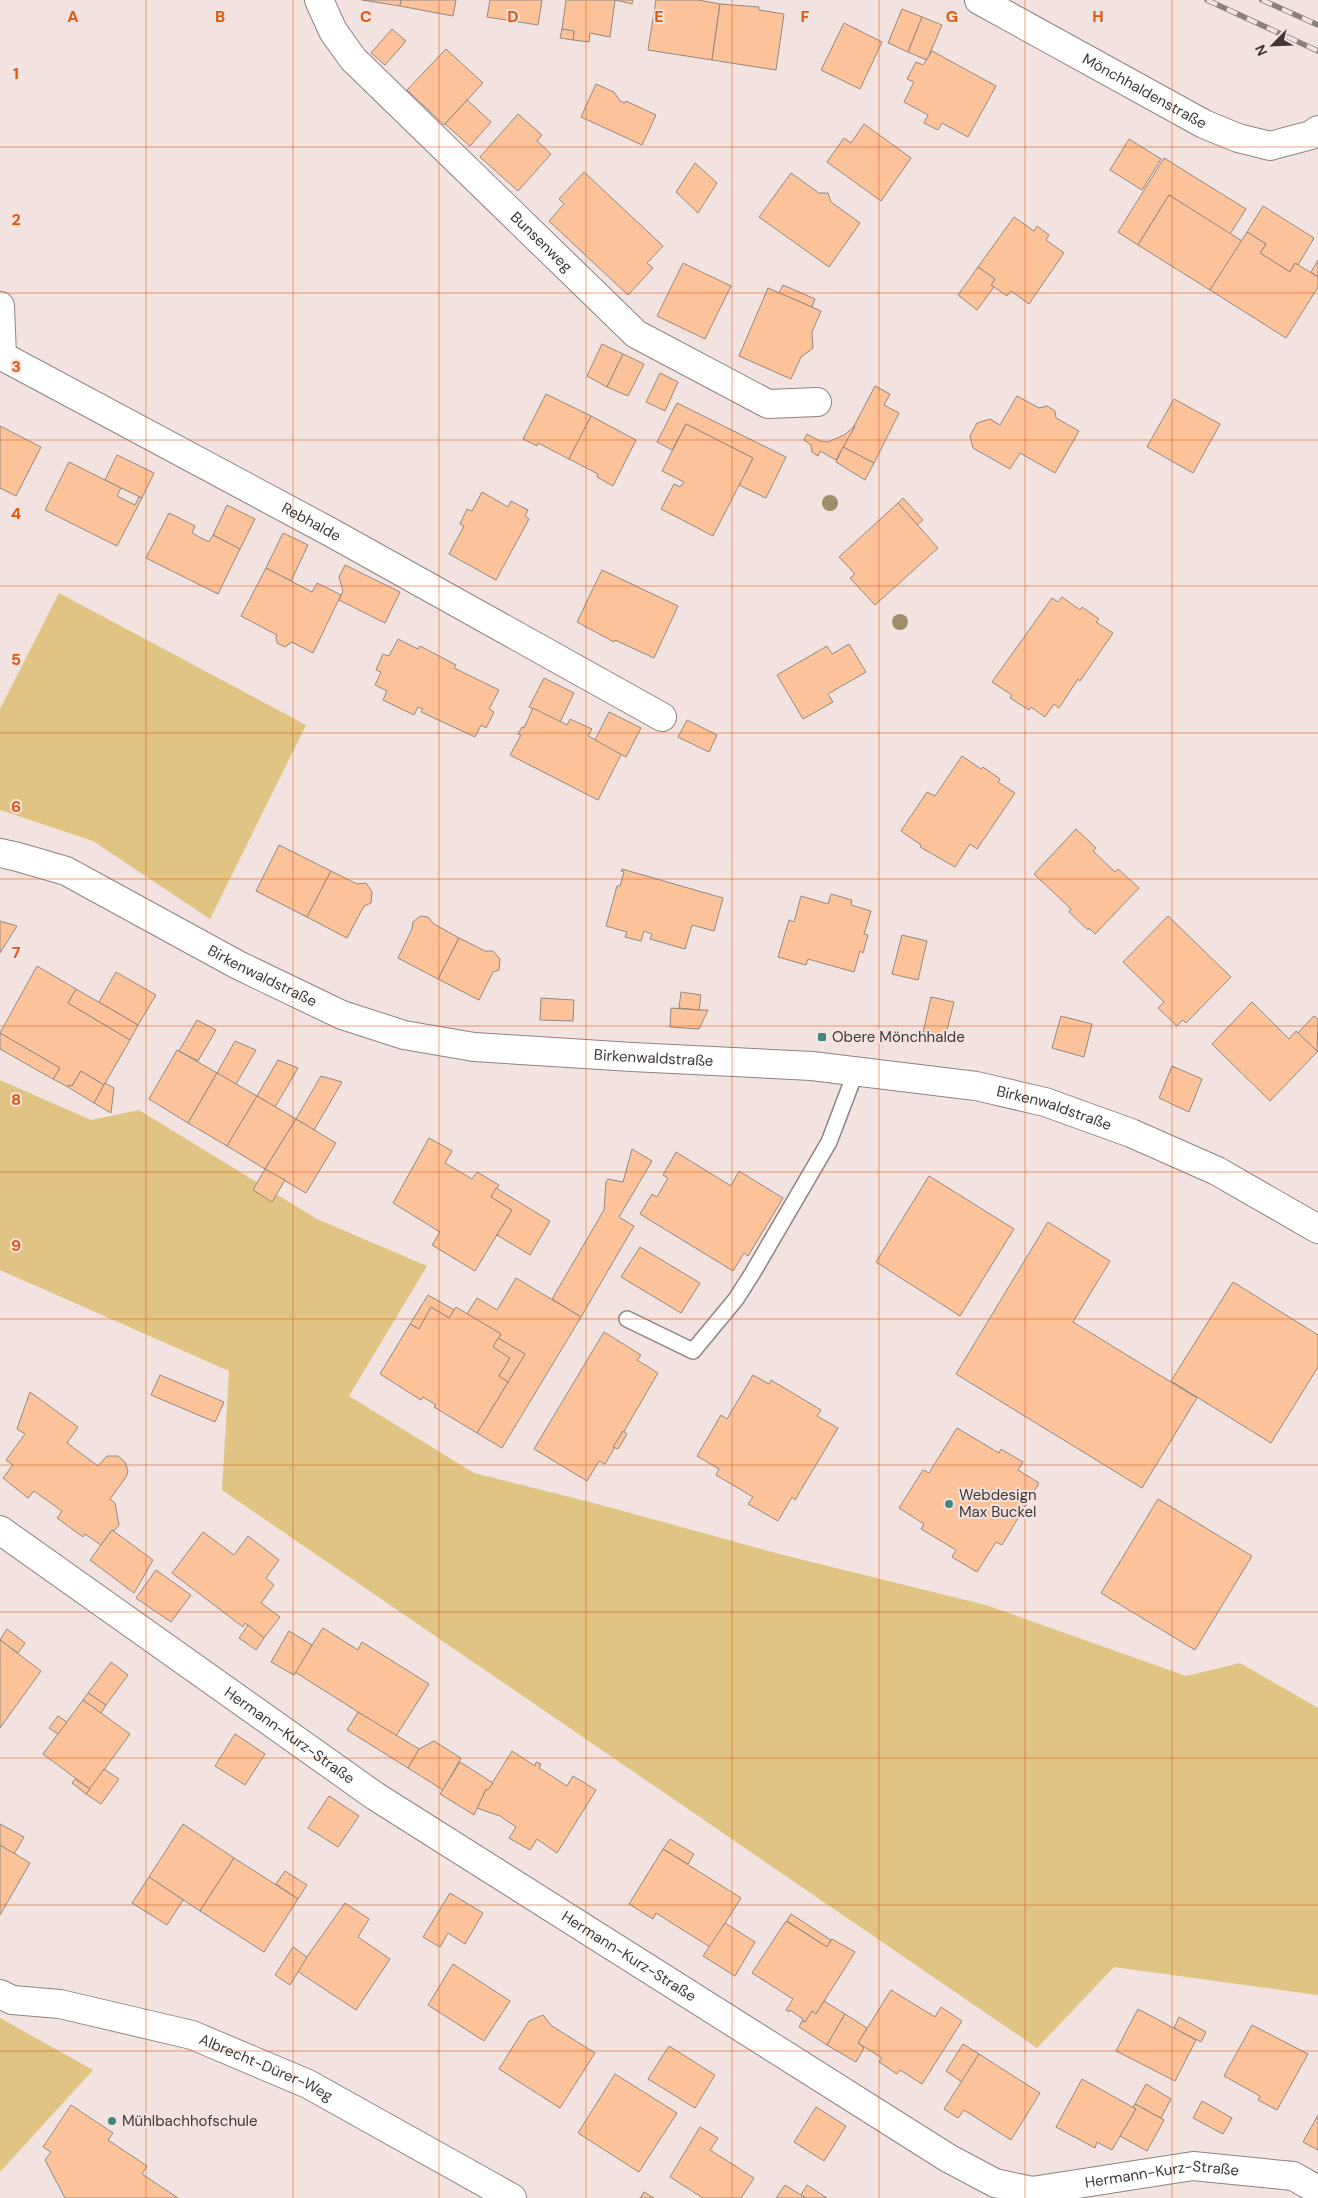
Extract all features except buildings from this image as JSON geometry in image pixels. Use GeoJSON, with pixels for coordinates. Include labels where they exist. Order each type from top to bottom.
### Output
{"type":"FeatureCollection","features":[{"type":"Feature","properties":{"kind":"street","name":"Bunsenweg"},"geometry":{"type":"LineString","coordinates":[[319,0],[333,31],[353,59],[636,334],[768,404],[817,402]]}},
{"type":"Feature","properties":{"kind":"street","name":"Mönchhaldenstraße"},"geometry":{"type":"LineString","coordinates":[[979,0],[1204,124],[1238,138],[1270,146],[1316,136]]}},
{"type":"Feature","properties":{"kind":"street","name":"Rebhalde"},"geometry":{"type":"LineString","coordinates":[[0,306],[2,356],[332,532],[662,717]]}},
{"type":"Feature","properties":{"kind":"street","name":"Birkenwaldstraße"},"geometry":{"type":"LineString","coordinates":[[0,853],[66,871],[238,965],[342,1015],[404,1035],[474,1047],[632,1058],[812,1066],[976,1086],[1045,1102],[1132,1133],[1217,1171],[1318,1229]]}},
{"type":"Feature","properties":{"kind":"street","name":"Hermann-Kurz-Straße"},"geometry":{"type":"LineString","coordinates":[[0,1530],[375,1796],[948,2158],[995,2183],[1032,2191],[1193,2166],[1293,2176],[1318,2190]]}},
{"type":"Feature","properties":{"kind":"street","name":"Albrecht-Dürer-Weg"},"geometry":{"type":"LineString","coordinates":[[0,1994],[12,2000],[60,2004],[192,2034],[308,2084],[511,2198]]}},
{"type":"Feature","properties":{"kind":"lane"},"geometry":{"type":"LineString","coordinates":[[627,1320],[693,1351],[736,1300],[757,1266],[829,1142],[856,1071]]}},
{"type":"Feature","properties":{"kind":"shaded area"},"geometry":{"type":"Polygon","coordinates":[[[59,593],[306,725],[210,919],[93,841],[0,810],[0,709],[59,593]]]}},
{"type":"Feature","properties":{"kind":"shaded area"},"geometry":{"type":"Polygon","coordinates":[[[0,1080],[91,1120],[139,1110],[317,1219],[427,1266],[349,1396],[474,1473],[590,1502],[787,1556],[986,1605],[1186,1676],[1240,1663],[1318,1708],[1318,1995],[1114,1967],[1037,2048],[222,1490],[229,1371],[0,1270],[0,1080]]]}},
{"type":"Feature","properties":{"kind":"shaded area"},"geometry":{"type":"Polygon","coordinates":[[[0,2018],[93,2070],[0,2172],[0,2018]]]}},
{"type":"Feature","properties":{"kind":"railway"},"geometry":{"type":"LineString","coordinates":[[1207,0],[1318,51]]}},
{"type":"Feature","properties":{"kind":"railway"},"geometry":{"type":"LineString","coordinates":[[1262,0],[1318,25]]}},
{"type":"Feature","properties":{"kind":"place","name":"Obere Mönchhalde"},"geometry":{"type":"Point","coordinates":[822,1037]}},
{"type":"Feature","properties":{"kind":"place","name":"Webdesign Max Buckel"},"geometry":{"type":"Point","coordinates":[949,1504]}},
{"type":"Feature","properties":{"kind":"place","name":"Mühlbachhofschule"},"geometry":{"type":"Point","coordinates":[112,2121]}}]}
